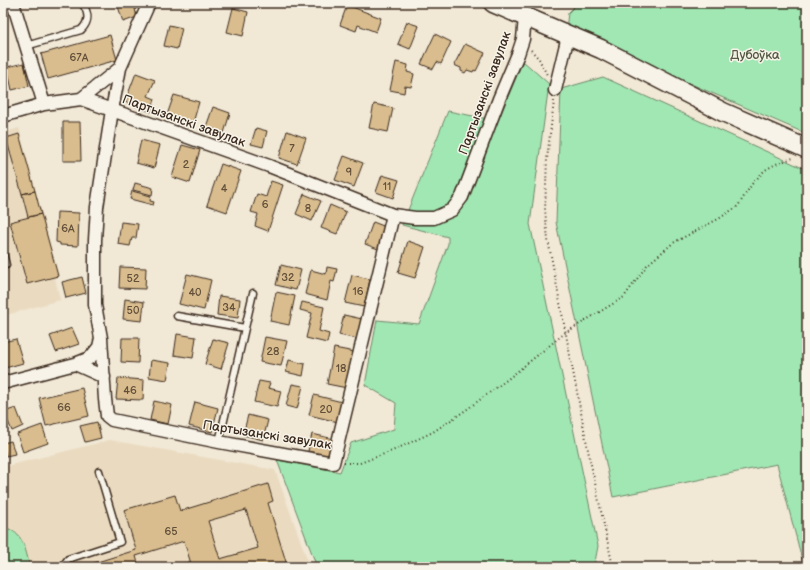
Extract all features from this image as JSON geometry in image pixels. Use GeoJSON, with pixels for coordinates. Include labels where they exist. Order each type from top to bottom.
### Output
{"type":"FeatureCollection","features":[{"type":"Feature","properties":{"kind":"main road"},"geometry":{"type":"LineString","coordinates":[[493,3],[601,49],[801,153]]}},
{"type":"Feature","properties":{"kind":"street"},"geometry":{"type":"LineString","coordinates":[[13,3],[44,104]]}},
{"type":"Feature","properties":{"kind":"street"},"geometry":{"type":"LineString","coordinates":[[3,116],[44,104],[81,99],[112,110],[120,68],[149,3]]}},
{"type":"Feature","properties":{"kind":"street","name":"Партызанскі завулак"},"geometry":{"type":"LineString","coordinates":[[393,215],[334,463],[219,442],[112,420],[107,416],[101,338],[95,305],[96,227],[97,207],[112,110],[269,166],[393,215],[415,218],[434,218],[452,210],[462,196],[523,39],[525,17]]}},
{"type":"Feature","properties":{"kind":"street"},"geometry":{"type":"LineString","coordinates":[[555,90],[568,36]]}},
{"type":"Feature","properties":{"kind":"street"},"geometry":{"type":"LineString","coordinates":[[81,99],[120,68]]}},
{"type":"Feature","properties":{"kind":"street"},"geometry":{"type":"LineString","coordinates":[[3,383],[86,360],[93,355],[99,347],[101,338]]}},
{"type":"Feature","properties":{"kind":"street"},"geometry":{"type":"LineString","coordinates":[[75,364],[104,378]]}},
{"type":"Feature","properties":{"kind":"lane"},"geometry":{"type":"LineString","coordinates":[[26,46],[81,30],[86,25],[88,17],[86,9],[82,3]]}},
{"type":"Feature","properties":{"kind":"lane"},"geometry":{"type":"LineString","coordinates":[[3,252],[6,266],[3,266]]}},
{"type":"Feature","properties":{"kind":"lane"},"geometry":{"type":"LineString","coordinates":[[219,442],[253,293]]}},
{"type":"Feature","properties":{"kind":"lane"},"geometry":{"type":"LineString","coordinates":[[177,316],[245,328]]}},
{"type":"Feature","properties":{"kind":"lane"},"geometry":{"type":"LineString","coordinates":[[62,567],[68,559],[120,542],[99,471]]}},
{"type":"Feature","properties":{"kind":"path"},"geometry":{"type":"LineString","coordinates":[[523,39],[539,59],[555,90],[547,159],[545,210],[548,240],[592,469],[613,567]]}},
{"type":"Feature","properties":{"kind":"path"},"geometry":{"type":"LineString","coordinates":[[334,463],[360,463],[392,452],[433,432],[508,379],[565,333],[624,297],[647,265],[673,242],[720,218],[738,206],[752,184],[765,170],[801,153]]}},
{"type":"Feature","properties":{"kind":"path"},"geometry":{"type":"LineString","coordinates":[[173,567],[190,562]]}},
{"type":"Feature","properties":{"kind":"shaded area"},"geometry":{"type":"Polygon","coordinates":[[[19,128],[59,276],[55,278],[60,300],[3,316],[3,133],[19,128]]]}},
{"type":"Feature","properties":{"kind":"shaded area"},"geometry":{"type":"Polygon","coordinates":[[[110,440],[275,470],[310,567],[3,567],[3,467],[110,440]]]}},
{"type":"Feature","properties":{"kind":"green space","name":"Дубоўка"},"geometry":{"type":"Polygon","coordinates":[[[578,3],[807,3],[807,134],[566,29],[568,13],[578,3]]]}},
{"type":"Feature","properties":{"kind":"green space"},"geometry":{"type":"Polygon","coordinates":[[[523,61],[549,84],[530,224],[598,546],[594,567],[317,567],[277,460],[340,472],[351,443],[394,429],[396,403],[365,385],[377,320],[419,324],[448,244],[448,237],[402,225],[448,111],[498,121],[523,61]]]}},
{"type":"Feature","properties":{"kind":"green space"},"geometry":{"type":"Polygon","coordinates":[[[603,77],[807,170],[807,567],[804,567],[777,464],[613,497],[556,222],[561,89],[603,77]]]}},
{"type":"Feature","properties":{"kind":"green space"},"geometry":{"type":"Polygon","coordinates":[[[3,527],[10,529],[19,537],[25,548],[30,567],[3,567],[3,527]]]}},
{"type":"Feature","properties":{"kind":"building"},"geometry":{"type":"Polygon","coordinates":[[[3,3],[6,3],[8,10],[4,12],[5,16],[3,17],[3,3]]]}},
{"type":"Feature","properties":{"kind":"building"},"geometry":{"type":"Polygon","coordinates":[[[117,3],[139,3],[140,7],[135,9],[137,17],[123,22],[117,3]]]}},
{"type":"Feature","properties":{"kind":"building"},"geometry":{"type":"Polygon","coordinates":[[[347,5],[381,18],[376,32],[358,25],[356,31],[340,25],[347,5]]]}},
{"type":"Feature","properties":{"kind":"building"},"geometry":{"type":"Polygon","coordinates":[[[233,8],[248,12],[243,36],[227,32],[233,8]]]}},
{"type":"Feature","properties":{"kind":"building"},"geometry":{"type":"Polygon","coordinates":[[[407,22],[419,26],[410,49],[398,44],[407,22]]]}},
{"type":"Feature","properties":{"kind":"building"},"geometry":{"type":"Polygon","coordinates":[[[169,25],[182,28],[177,49],[164,46],[169,25]]]}},
{"type":"Feature","properties":{"kind":"building"},"geometry":{"type":"Polygon","coordinates":[[[435,34],[451,42],[441,64],[437,62],[433,69],[421,64],[435,34]]]}},
{"type":"Feature","properties":{"kind":"building"},"geometry":{"type":"Polygon","coordinates":[[[110,35],[117,60],[48,79],[41,54],[110,35]]]}},
{"type":"Feature","properties":{"kind":"building"},"geometry":{"type":"Polygon","coordinates":[[[465,44],[485,53],[476,71],[474,70],[473,72],[467,70],[465,73],[461,71],[461,68],[454,65],[465,44]]]}},
{"type":"Feature","properties":{"kind":"building"},"geometry":{"type":"Polygon","coordinates":[[[396,62],[408,65],[407,72],[414,74],[411,87],[405,86],[404,93],[390,90],[396,62]]]}},
{"type":"Feature","properties":{"kind":"building"},"geometry":{"type":"Polygon","coordinates":[[[24,63],[29,86],[12,90],[7,67],[24,63]]]}},
{"type":"Feature","properties":{"kind":"building"},"geometry":{"type":"Polygon","coordinates":[[[136,73],[155,80],[148,96],[155,99],[151,112],[125,102],[136,73]]]}},
{"type":"Feature","properties":{"kind":"building"},"geometry":{"type":"Polygon","coordinates":[[[174,95],[199,102],[193,123],[167,115],[174,95]]]}},
{"type":"Feature","properties":{"kind":"building"},"geometry":{"type":"Polygon","coordinates":[[[374,104],[393,108],[388,132],[369,128],[374,104]]]}},
{"type":"Feature","properties":{"kind":"building"},"geometry":{"type":"Polygon","coordinates":[[[213,107],[230,113],[224,133],[206,127],[213,107]]]}},
{"type":"Feature","properties":{"kind":"building"},"geometry":{"type":"Polygon","coordinates":[[[63,122],[80,122],[81,161],[63,161],[63,122]]]}},
{"type":"Feature","properties":{"kind":"building"},"geometry":{"type":"Polygon","coordinates":[[[256,128],[267,131],[263,147],[251,144],[256,128]]]}},
{"type":"Feature","properties":{"kind":"building"},"geometry":{"type":"Polygon","coordinates":[[[287,131],[306,138],[297,164],[279,158],[287,131]]]}},
{"type":"Feature","properties":{"kind":"building"},"geometry":{"type":"Polygon","coordinates":[[[19,134],[35,191],[22,194],[6,138],[19,134]]]}},
{"type":"Feature","properties":{"kind":"building"},"geometry":{"type":"Polygon","coordinates":[[[141,140],[160,145],[154,168],[136,163],[141,140]]]}},
{"type":"Feature","properties":{"kind":"building"},"geometry":{"type":"Polygon","coordinates":[[[182,145],[200,150],[190,183],[172,177],[182,145]]]}},
{"type":"Feature","properties":{"kind":"building"},"geometry":{"type":"Polygon","coordinates":[[[344,156],[363,163],[354,187],[335,180],[344,156]]]}},
{"type":"Feature","properties":{"kind":"building"},"geometry":{"type":"Polygon","coordinates":[[[221,164],[241,171],[227,212],[207,205],[221,164]]]}},
{"type":"Feature","properties":{"kind":"building"},"geometry":{"type":"Polygon","coordinates":[[[382,175],[399,180],[393,198],[376,192],[382,175]]]}},
{"type":"Feature","properties":{"kind":"building"},"geometry":{"type":"Polygon","coordinates":[[[271,181],[283,185],[268,231],[255,226],[258,214],[251,212],[257,194],[266,197],[271,181]]]}},
{"type":"Feature","properties":{"kind":"building"},"geometry":{"type":"Polygon","coordinates":[[[135,183],[153,188],[152,195],[133,190],[135,183]]]}},
{"type":"Feature","properties":{"kind":"building"},"geometry":{"type":"Polygon","coordinates":[[[35,191],[41,214],[28,217],[22,194],[35,191]]]}},
{"type":"Feature","properties":{"kind":"building"},"geometry":{"type":"Polygon","coordinates":[[[132,191],[151,196],[150,201],[154,202],[153,205],[130,199],[132,191]]]}},
{"type":"Feature","properties":{"kind":"building"},"geometry":{"type":"Polygon","coordinates":[[[304,194],[321,201],[312,221],[296,214],[304,194]]]}},
{"type":"Feature","properties":{"kind":"building"},"geometry":{"type":"Polygon","coordinates":[[[330,205],[346,212],[337,234],[321,228],[330,205]]]}},
{"type":"Feature","properties":{"kind":"building"},"geometry":{"type":"Polygon","coordinates":[[[57,212],[79,213],[78,246],[60,245],[60,243],[56,242],[57,212]]]}},
{"type":"Feature","properties":{"kind":"building"},"geometry":{"type":"Polygon","coordinates":[[[41,214],[58,276],[27,284],[10,222],[41,214]]]}},
{"type":"Feature","properties":{"kind":"building"},"geometry":{"type":"Polygon","coordinates":[[[121,222],[138,224],[136,238],[132,238],[130,246],[118,244],[121,222]]]}},
{"type":"Feature","properties":{"kind":"building"},"geometry":{"type":"Polygon","coordinates":[[[373,222],[386,227],[378,249],[365,244],[373,222]]]}},
{"type":"Feature","properties":{"kind":"building"},"geometry":{"type":"Polygon","coordinates":[[[408,241],[425,247],[415,278],[398,273],[408,241]]]}},
{"type":"Feature","properties":{"kind":"building"},"geometry":{"type":"Polygon","coordinates":[[[281,265],[301,270],[296,290],[276,285],[281,265]]]}},
{"type":"Feature","properties":{"kind":"building"},"geometry":{"type":"Polygon","coordinates":[[[120,267],[146,268],[145,289],[119,288],[120,267]]]}},
{"type":"Feature","properties":{"kind":"building"},"geometry":{"type":"Polygon","coordinates":[[[327,267],[337,269],[334,282],[331,281],[327,300],[305,294],[311,270],[326,274],[327,267]]]}},
{"type":"Feature","properties":{"kind":"building"},"geometry":{"type":"Polygon","coordinates":[[[187,274],[211,280],[204,310],[179,304],[187,274]]]}},
{"type":"Feature","properties":{"kind":"building"},"geometry":{"type":"Polygon","coordinates":[[[352,275],[370,279],[364,307],[345,303],[352,275]]]}},
{"type":"Feature","properties":{"kind":"building"},"geometry":{"type":"Polygon","coordinates":[[[82,277],[86,293],[66,298],[62,282],[82,277]]]}},
{"type":"Feature","properties":{"kind":"building"},"geometry":{"type":"Polygon","coordinates":[[[276,292],[295,296],[289,325],[270,321],[276,292]]]}},
{"type":"Feature","properties":{"kind":"building"},"geometry":{"type":"Polygon","coordinates":[[[219,296],[240,299],[238,318],[217,315],[219,296]]]}},
{"type":"Feature","properties":{"kind":"building"},"geometry":{"type":"Polygon","coordinates":[[[125,299],[144,302],[142,321],[123,319],[125,299]]]}},
{"type":"Feature","properties":{"kind":"building"},"geometry":{"type":"Polygon","coordinates":[[[302,302],[324,307],[319,331],[329,334],[327,343],[306,338],[312,313],[300,310],[302,302]]]}},
{"type":"Feature","properties":{"kind":"building"},"geometry":{"type":"Polygon","coordinates":[[[344,315],[362,319],[357,339],[339,335],[344,315]]]}},
{"type":"Feature","properties":{"kind":"building"},"geometry":{"type":"Polygon","coordinates":[[[3,321],[6,332],[3,332],[3,321]]]}},
{"type":"Feature","properties":{"kind":"building"},"geometry":{"type":"Polygon","coordinates":[[[72,328],[79,344],[56,352],[50,336],[72,328]]]}},
{"type":"Feature","properties":{"kind":"building"},"geometry":{"type":"Polygon","coordinates":[[[177,334],[196,337],[193,358],[174,355],[177,334]]]}},
{"type":"Feature","properties":{"kind":"building"},"geometry":{"type":"Polygon","coordinates":[[[265,337],[287,341],[281,366],[260,362],[265,337]]]}},
{"type":"Feature","properties":{"kind":"building"},"geometry":{"type":"Polygon","coordinates":[[[122,338],[139,338],[138,363],[121,362],[122,338]]]}},
{"type":"Feature","properties":{"kind":"building"},"geometry":{"type":"Polygon","coordinates":[[[16,339],[23,363],[5,368],[3,362],[3,342],[16,339]]]}},
{"type":"Feature","properties":{"kind":"building"},"geometry":{"type":"Polygon","coordinates":[[[213,339],[229,343],[221,369],[205,364],[213,339]]]}},
{"type":"Feature","properties":{"kind":"building"},"geometry":{"type":"Polygon","coordinates":[[[334,348],[355,352],[347,388],[327,384],[334,348]]]}},
{"type":"Feature","properties":{"kind":"building"},"geometry":{"type":"Polygon","coordinates":[[[151,360],[170,363],[167,380],[149,377],[151,360]]]}},
{"type":"Feature","properties":{"kind":"building"},"geometry":{"type":"Polygon","coordinates":[[[289,360],[305,364],[303,376],[286,372],[289,360]]]}},
{"type":"Feature","properties":{"kind":"building"},"geometry":{"type":"Polygon","coordinates":[[[118,378],[144,380],[143,400],[116,399],[118,378]]]}},
{"type":"Feature","properties":{"kind":"building"},"geometry":{"type":"Polygon","coordinates":[[[259,381],[270,383],[268,388],[281,391],[277,407],[254,402],[259,381]]]}},
{"type":"Feature","properties":{"kind":"building"},"geometry":{"type":"Polygon","coordinates":[[[292,384],[303,386],[297,409],[286,406],[292,384]]]}},
{"type":"Feature","properties":{"kind":"building"},"geometry":{"type":"Polygon","coordinates":[[[82,388],[89,416],[46,426],[39,398],[82,388]]]}},
{"type":"Feature","properties":{"kind":"building"},"geometry":{"type":"Polygon","coordinates":[[[314,395],[342,402],[338,422],[309,415],[314,395]]]}},
{"type":"Feature","properties":{"kind":"building"},"geometry":{"type":"Polygon","coordinates":[[[154,401],[172,405],[168,424],[150,420],[154,401]]]}},
{"type":"Feature","properties":{"kind":"building"},"geometry":{"type":"Polygon","coordinates":[[[195,402],[218,408],[212,432],[189,426],[195,402]]]}},
{"type":"Feature","properties":{"kind":"building"},"geometry":{"type":"Polygon","coordinates":[[[16,408],[23,426],[12,431],[4,412],[16,408]]]}},
{"type":"Feature","properties":{"kind":"building"},"geometry":{"type":"Polygon","coordinates":[[[248,415],[268,420],[263,440],[243,435],[248,415]]]}},
{"type":"Feature","properties":{"kind":"building"},"geometry":{"type":"Polygon","coordinates":[[[97,422],[101,438],[85,442],[80,426],[97,422]]]}},
{"type":"Feature","properties":{"kind":"building"},"geometry":{"type":"Polygon","coordinates":[[[42,425],[48,443],[23,452],[17,434],[42,425]]]}},
{"type":"Feature","properties":{"kind":"building"},"geometry":{"type":"Polygon","coordinates":[[[312,434],[334,439],[330,457],[308,451],[312,434]]]}},
{"type":"Feature","properties":{"kind":"building"},"geometry":{"type":"Polygon","coordinates":[[[11,441],[15,454],[6,456],[3,443],[11,441]]]}},
{"type":"Feature","properties":{"kind":"building"},"geometry":{"type":"Polygon","coordinates":[[[268,484],[273,501],[268,503],[287,565],[280,567],[192,567],[184,541],[136,556],[139,567],[81,567],[136,550],[124,510],[175,495],[180,511],[268,484]],[[246,510],[208,521],[220,559],[258,548],[246,510]]]}}]}
